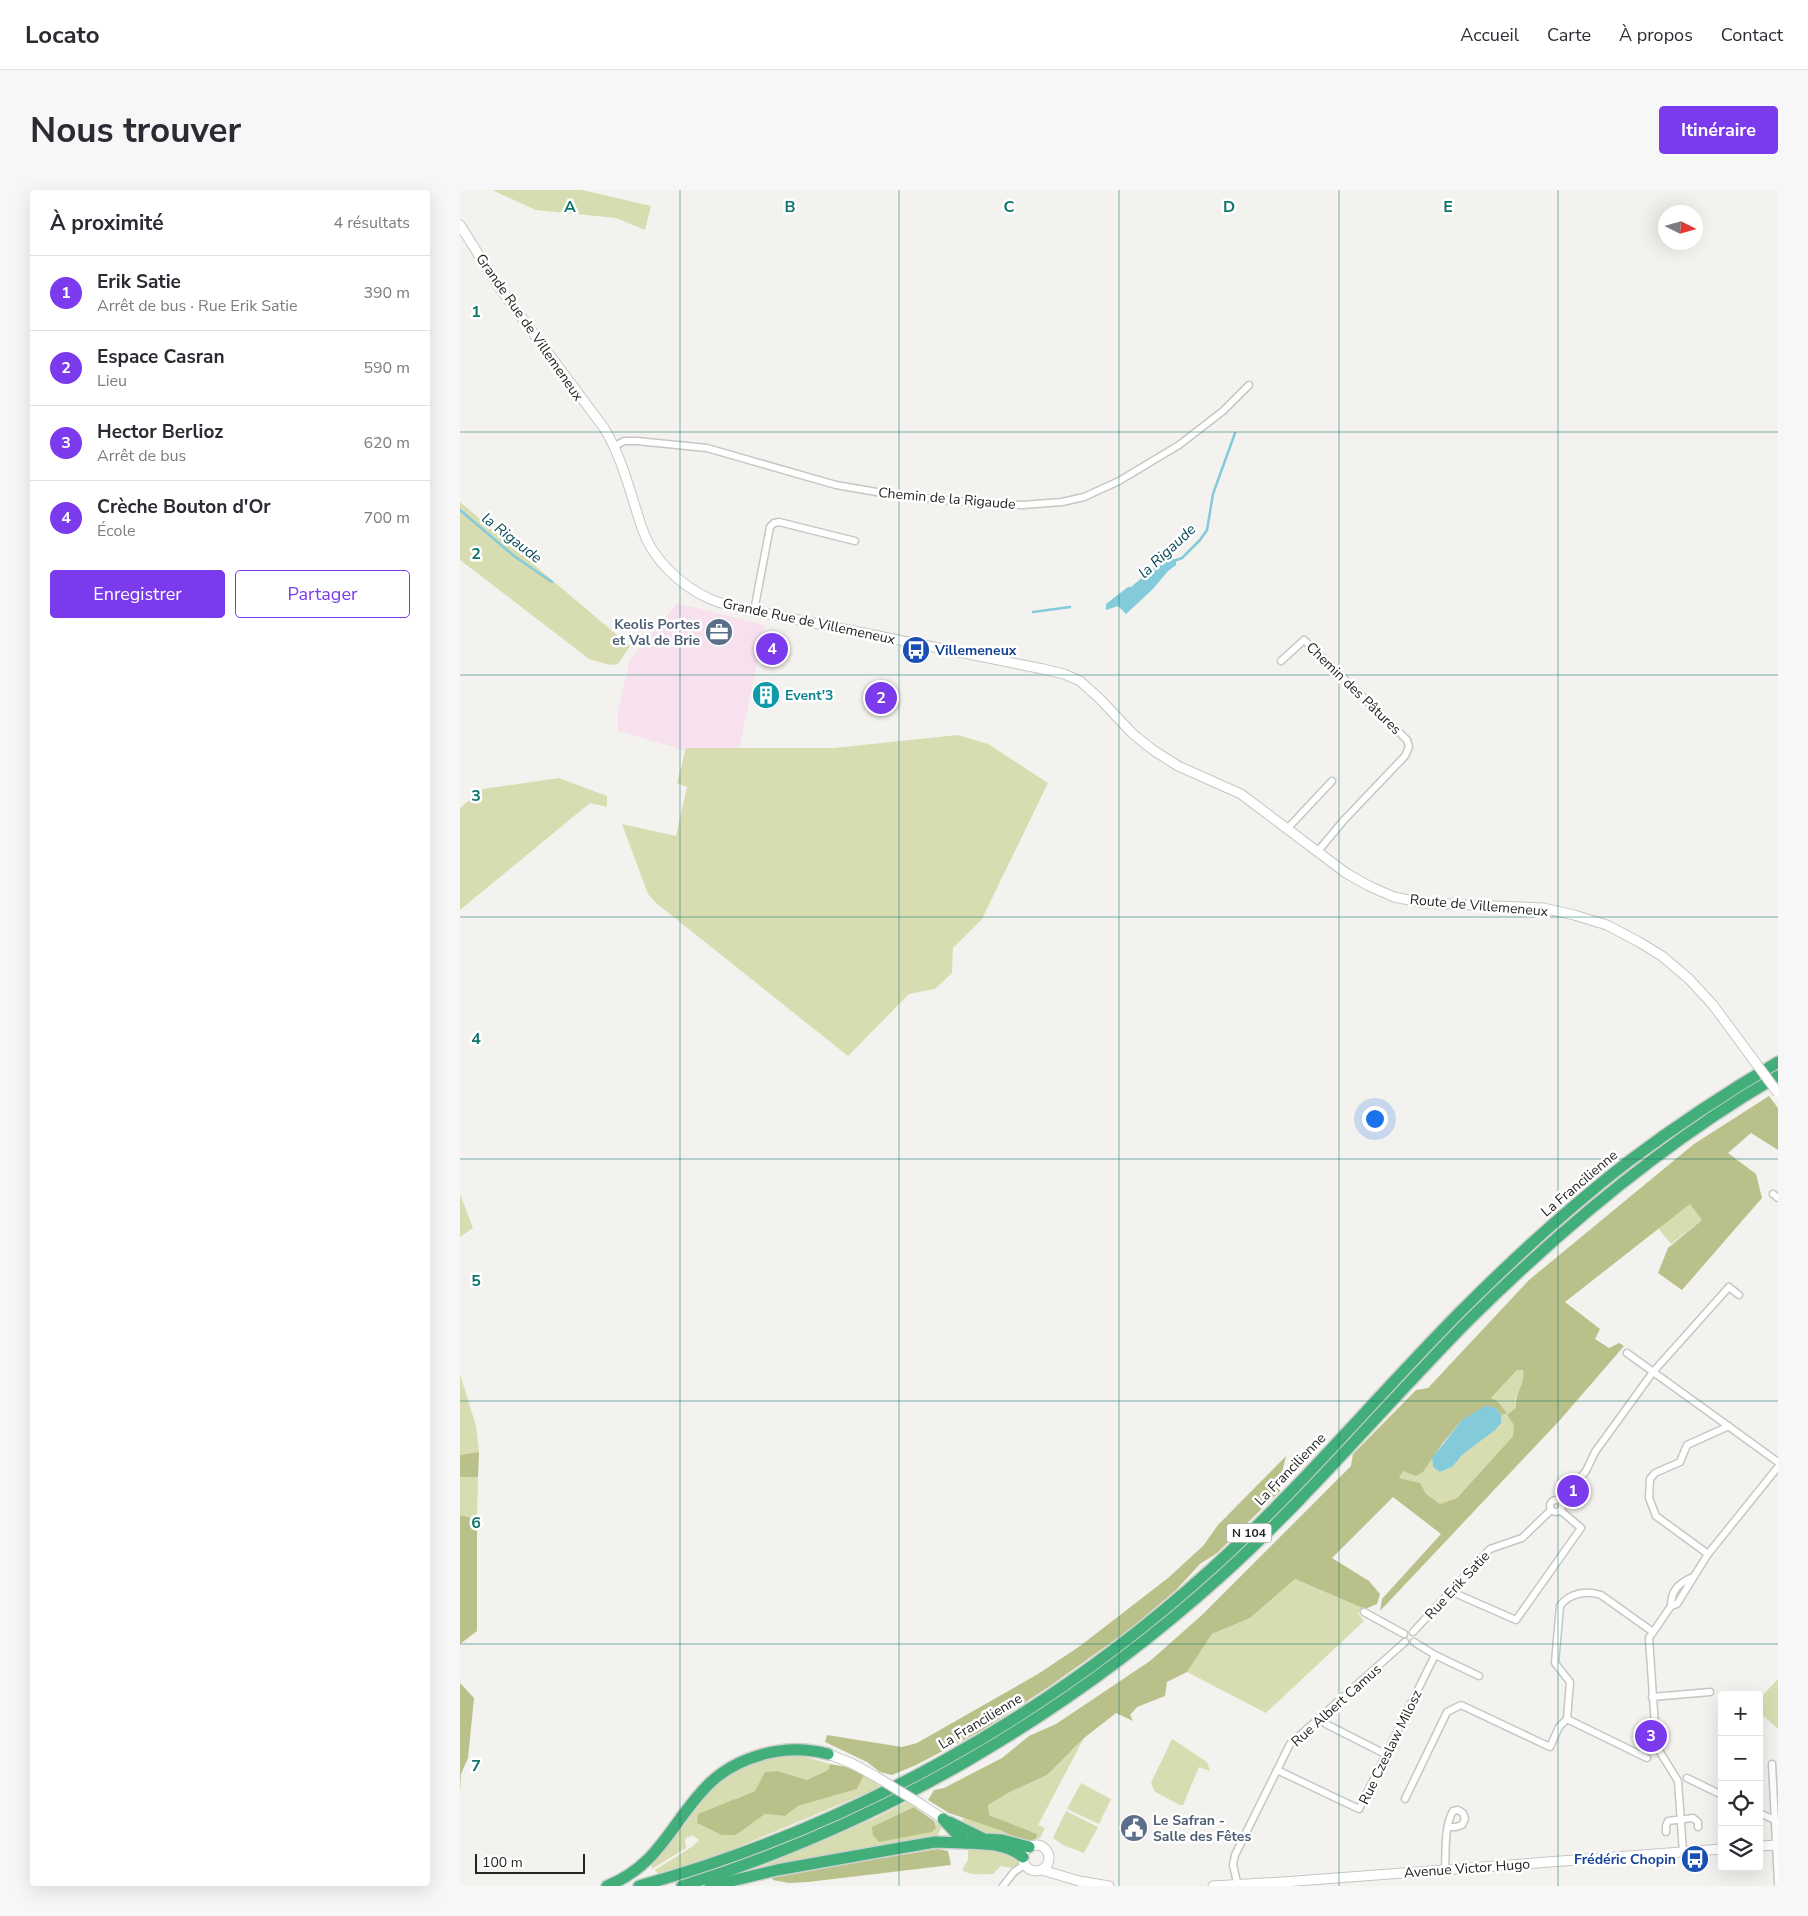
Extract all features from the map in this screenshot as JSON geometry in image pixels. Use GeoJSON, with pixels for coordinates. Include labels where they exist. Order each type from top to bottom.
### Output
{"type":"FeatureCollection","features":[{"type":"Feature","properties":{"kind":"highway","name":"La Francilienne"},"geometry":{"type":"LineString","coordinates":[[639,1886],[699,1868],[767,1844],[869,1800],[927,1770],[984,1737],[1061,1688],[1141,1629],[1212,1568],[1298,1484],[1456,1316],[1515,1258],[1571,1208],[1629,1161],[1682,1123],[1778,1062]]}},
{"type":"Feature","properties":{"kind":"highway","name":"La Francilienne"},"geometry":{"type":"LineString","coordinates":[[682,1886],[738,1868],[824,1834],[933,1781],[990,1748],[1069,1697],[1127,1654],[1220,1577],[1264,1535],[1467,1323],[1531,1260],[1637,1170],[1697,1128],[1778,1076]]}},
{"type":"Feature","properties":{"kind":"highway"},"geometry":{"type":"LineString","coordinates":[[607,1886],[626,1877],[653,1856],[711,1781],[726,1770],[750,1758],[774,1751],[792,1749],[812,1750],[828,1754]]}},
{"type":"Feature","properties":{"kind":"highway"},"geometry":{"type":"LineString","coordinates":[[935,1842],[943,1831],[943,1819]]}},
{"type":"Feature","properties":{"kind":"highway"},"geometry":{"type":"LineString","coordinates":[[943,1819],[965,1843]]}},
{"type":"Feature","properties":{"kind":"highway"},"geometry":{"type":"LineString","coordinates":[[943,1819],[984,1838],[1002,1840],[1029,1847]]}},
{"type":"Feature","properties":{"kind":"highway"},"geometry":{"type":"LineString","coordinates":[[710,1886],[778,1870],[935,1842],[1000,1846],[1008,1848],[1023,1861]]}},
{"type":"Feature","properties":{"kind":"main road","name":"Grande Rue de Villemeneux"},"geometry":{"type":"LineString","coordinates":[[460,225],[499,288],[604,428],[615,446],[622,463],[643,531],[662,562],[687,586],[704,596],[754,611],[1064,674],[1080,681],[1133,734],[1162,755],[1178,766],[1241,794],[1319,852]]}},
{"type":"Feature","properties":{"kind":"main road","name":"Route de Villemeneux"},"geometry":{"type":"LineString","coordinates":[[1319,852],[1362,882],[1394,897],[1429,903],[1543,908],[1574,914],[1607,926],[1662,956],[1689,979],[1713,1005],[1778,1093]]}},
{"type":"Feature","properties":{"kind":"main road"},"geometry":{"type":"LineString","coordinates":[[828,1754],[851,1763],[875,1776],[919,1802],[943,1819]]}},
{"type":"Feature","properties":{"kind":"main road"},"geometry":{"type":"LineString","coordinates":[[1065,1877],[1049,1858],[1044,1848],[1037,1845],[1029,1847],[1023,1861],[1033,1871],[1042,1870],[1065,1877],[1109,1886]]}},
{"type":"Feature","properties":{"kind":"main road"},"geometry":{"type":"LineString","coordinates":[[1763,1846],[1777,1845]]}},
{"type":"Feature","properties":{"kind":"main road","name":"Avenue Victor Hugo"},"geometry":{"type":"LineString","coordinates":[[1213,1886],[1718,1849]]}},
{"type":"Feature","properties":{"kind":"main road"},"geometry":{"type":"LineString","coordinates":[[1042,1870],[1048,1863],[1049,1858]]}},
{"type":"Feature","properties":{"kind":"street","name":"Chemin de la Rigaude"},"geometry":{"type":"LineString","coordinates":[[615,446],[624,441],[637,441],[706,448],[836,485],[894,495],[987,504],[1022,505],[1062,502],[1084,497],[1119,481],[1179,445],[1223,412],[1249,385]]}},
{"type":"Feature","properties":{"kind":"street"},"geometry":{"type":"LineString","coordinates":[[754,611],[770,527],[774,523],[779,522],[855,541]]}},
{"type":"Feature","properties":{"kind":"street","name":"Chemin des Pâtures"},"geometry":{"type":"LineString","coordinates":[[1281,661],[1304,640],[1407,740],[1409,747],[1405,756],[1344,820],[1319,852]]}},
{"type":"Feature","properties":{"kind":"street"},"geometry":{"type":"LineString","coordinates":[[1288,828],[1332,781]]}},
{"type":"Feature","properties":{"kind":"street","name":"Rue Erik Satie"},"geometry":{"type":"LineString","coordinates":[[1413,1632],[1490,1549],[1522,1538],[1551,1510],[1552,1501],[1557,1499],[1560,1501],[1586,1471],[1595,1452],[1653,1372],[1729,1287],[1739,1295]]}},
{"type":"Feature","properties":{"kind":"street"},"geometry":{"type":"LineString","coordinates":[[1627,1353],[1778,1462]]}},
{"type":"Feature","properties":{"kind":"street"},"geometry":{"type":"LineString","coordinates":[[1708,1554],[1656,1516],[1649,1498],[1650,1478],[1655,1473],[1680,1462],[1687,1445],[1729,1426]]}},
{"type":"Feature","properties":{"kind":"street"},"geometry":{"type":"LineString","coordinates":[[1683,1852],[1679,1787],[1674,1772],[1662,1756],[1656,1741],[1648,1646],[1649,1638],[1671,1606],[1671,1596],[1681,1582],[1693,1577],[1708,1554],[1778,1467]]}},
{"type":"Feature","properties":{"kind":"street"},"geometry":{"type":"LineString","coordinates":[[1560,1501],[1562,1507],[1560,1510]]}},
{"type":"Feature","properties":{"kind":"street"},"geometry":{"type":"LineString","coordinates":[[1551,1510],[1555,1512],[1560,1510]]}},
{"type":"Feature","properties":{"kind":"street"},"geometry":{"type":"LineString","coordinates":[[1450,1591],[1516,1620],[1581,1528],[1560,1510]]}},
{"type":"Feature","properties":{"kind":"street"},"geometry":{"type":"LineString","coordinates":[[1405,1799],[1447,1712],[1461,1705],[1550,1747],[1559,1727],[1567,1719],[1570,1682],[1556,1663],[1560,1606],[1564,1600],[1582,1593],[1601,1595],[1653,1632]]}},
{"type":"Feature","properties":{"kind":"street"},"geometry":{"type":"LineString","coordinates":[[1364,1612],[1404,1634]]}},
{"type":"Feature","properties":{"kind":"street"},"geometry":{"type":"LineString","coordinates":[[1404,1634],[1408,1631],[1413,1632],[1416,1636],[1414,1642]]}},
{"type":"Feature","properties":{"kind":"street"},"geometry":{"type":"LineString","coordinates":[[1404,1634],[1406,1642],[1414,1642],[1435,1656],[1479,1676]]}},
{"type":"Feature","properties":{"kind":"street","name":"Rue Albert Camus"},"geometry":{"type":"LineString","coordinates":[[1238,1885],[1233,1865],[1235,1855],[1290,1744],[1406,1642]]}},
{"type":"Feature","properties":{"kind":"street","name":"Rue Czeslaw Milosz"},"geometry":{"type":"LineString","coordinates":[[1276,1770],[1359,1809],[1435,1656]]}},
{"type":"Feature","properties":{"kind":"street"},"geometry":{"type":"LineString","coordinates":[[1652,1697],[1710,1692]]}},
{"type":"Feature","properties":{"kind":"street"},"geometry":{"type":"LineString","coordinates":[[1320,1718],[1326,1724],[1387,1755]]}},
{"type":"Feature","properties":{"kind":"street"},"geometry":{"type":"LineString","coordinates":[[1567,1719],[1647,1758]]}},
{"type":"Feature","properties":{"kind":"street"},"geometry":{"type":"LineString","coordinates":[[1772,1764],[1778,1883]]}},
{"type":"Feature","properties":{"kind":"street"},"geometry":{"type":"LineString","coordinates":[[1687,1778],[1718,1793]]}},
{"type":"Feature","properties":{"kind":"street"},"geometry":{"type":"LineString","coordinates":[[1763,1815],[1775,1820]]}},
{"type":"Feature","properties":{"kind":"street"},"geometry":{"type":"LineString","coordinates":[[1666,1832],[1668,1821],[1692,1818],[1698,1822],[1698,1827]]}},
{"type":"Feature","properties":{"kind":"street"},"geometry":{"type":"LineString","coordinates":[[1445,1870],[1448,1827]]}},
{"type":"Feature","properties":{"kind":"street"},"geometry":{"type":"LineString","coordinates":[[1003,1886],[1023,1861]]}},
{"type":"Feature","properties":{"kind":"shaded area"},"geometry":{"type":"Polygon","coordinates":[[[677,603],[765,625],[740,745],[733,750],[694,753],[618,731],[618,710],[630,660],[677,603]]]}},
{"type":"Feature","properties":{"kind":"green space"},"geometry":{"type":"Polygon","coordinates":[[[492,190],[582,190],[651,206],[645,230],[616,218],[536,210],[492,190]]]}},
{"type":"Feature","properties":{"kind":"green space"},"geometry":{"type":"Polygon","coordinates":[[[460,502],[630,646],[618,664],[610,665],[589,659],[460,560],[460,502]]]}},
{"type":"Feature","properties":{"kind":"green space"},"geometry":{"type":"Polygon","coordinates":[[[958,735],[988,744],[1048,783],[982,919],[953,948],[952,973],[935,989],[909,994],[848,1056],[656,903],[648,894],[622,824],[676,836],[687,787],[677,783],[686,748],[834,748],[958,735]]]}},
{"type":"Feature","properties":{"kind":"green space"},"geometry":{"type":"Polygon","coordinates":[[[559,778],[607,796],[607,807],[590,803],[460,910],[460,808],[483,789],[559,778]]]}},
{"type":"Feature","properties":{"kind":"green space"},"geometry":{"type":"Polygon","coordinates":[[[1769,1096],[1778,1108],[1778,1150],[1751,1133],[1728,1153],[1756,1174],[1762,1198],[1682,1290],[1658,1273],[1668,1248],[1702,1220],[1690,1204],[1565,1302],[1600,1329],[1595,1339],[1609,1348],[1619,1343],[1624,1346],[1560,1420],[1380,1611],[1382,1599],[1441,1534],[1393,1497],[1332,1558],[1369,1581],[1380,1594],[1377,1604],[1365,1609],[1295,1579],[1250,1618],[1212,1634],[1187,1672],[1167,1682],[1165,1696],[1137,1707],[1130,1715],[1133,1721],[1116,1713],[1084,1738],[1047,1775],[1010,1792],[988,1805],[989,1815],[1037,1834],[1036,1839],[1024,1842],[1002,1831],[949,1813],[928,1800],[934,1790],[944,1788],[1002,1758],[1029,1736],[1056,1724],[1150,1661],[1202,1615],[1351,1466],[1353,1454],[1416,1390],[1428,1388],[1529,1280],[1694,1144],[1769,1096]],[[1517,1370],[1491,1398],[1497,1401],[1507,1413],[1501,1415],[1496,1408],[1462,1420],[1442,1444],[1423,1472],[1416,1476],[1403,1471],[1399,1478],[1420,1483],[1426,1494],[1440,1504],[1457,1498],[1513,1436],[1514,1425],[1507,1415],[1516,1408],[1517,1397],[1523,1380],[1523,1370],[1517,1370]]]}},
{"type":"Feature","properties":{"kind":"green space"},"geometry":{"type":"Polygon","coordinates":[[[460,1194],[473,1228],[460,1237],[460,1194]]]}},
{"type":"Feature","properties":{"kind":"green space"},"geometry":{"type":"Polygon","coordinates":[[[1690,1203],[1702,1220],[1671,1244],[1658,1228],[1690,1203]]]}},
{"type":"Feature","properties":{"kind":"green space"},"geometry":{"type":"Polygon","coordinates":[[[1517,1370],[1523,1370],[1525,1377],[1515,1399],[1513,1436],[1457,1498],[1440,1504],[1399,1478],[1402,1470],[1416,1475],[1423,1472],[1432,1458],[1433,1467],[1440,1472],[1452,1467],[1462,1454],[1501,1423],[1501,1415],[1506,1413],[1491,1398],[1517,1370]]]}},
{"type":"Feature","properties":{"kind":"green space"},"geometry":{"type":"Polygon","coordinates":[[[460,1374],[476,1426],[479,1452],[460,1455],[460,1374]]]}},
{"type":"Feature","properties":{"kind":"green space"},"geometry":{"type":"Polygon","coordinates":[[[479,1452],[478,1477],[460,1477],[460,1455],[479,1452]]]}},
{"type":"Feature","properties":{"kind":"green space"},"geometry":{"type":"Polygon","coordinates":[[[1286,1456],[1282,1473],[1277,1480],[1280,1491],[1217,1553],[1200,1564],[1176,1590],[1130,1629],[1050,1686],[981,1731],[916,1765],[892,1775],[880,1772],[867,1762],[825,1742],[827,1735],[902,1747],[917,1743],[1038,1674],[1080,1646],[1168,1578],[1203,1546],[1218,1525],[1286,1456]]]}},
{"type":"Feature","properties":{"kind":"green space"},"geometry":{"type":"Polygon","coordinates":[[[460,1477],[478,1477],[477,1519],[460,1515],[460,1477]]]}},
{"type":"Feature","properties":{"kind":"green space"},"geometry":{"type":"Polygon","coordinates":[[[460,1515],[477,1519],[477,1631],[460,1644],[460,1515]]]}},
{"type":"Feature","properties":{"kind":"green space"},"geometry":{"type":"Polygon","coordinates":[[[1295,1579],[1365,1609],[1358,1613],[1364,1621],[1266,1713],[1187,1672],[1212,1634],[1250,1618],[1295,1579]]]}},
{"type":"Feature","properties":{"kind":"green space"},"geometry":{"type":"Polygon","coordinates":[[[1778,1679],[1778,1729],[1763,1716],[1763,1695],[1778,1679]]]}},
{"type":"Feature","properties":{"kind":"green space"},"geometry":{"type":"Polygon","coordinates":[[[460,1683],[474,1698],[468,1758],[461,1774],[460,1792],[460,1683]]]}},
{"type":"Feature","properties":{"kind":"green space"},"geometry":{"type":"Polygon","coordinates":[[[1084,1738],[1038,1825],[1045,1828],[1040,1838],[1036,1839],[1036,1834],[989,1815],[987,1805],[1047,1775],[1084,1738]]]}},
{"type":"Feature","properties":{"kind":"green space"},"geometry":{"type":"Polygon","coordinates":[[[1172,1739],[1207,1762],[1210,1771],[1199,1767],[1183,1805],[1155,1792],[1151,1783],[1172,1739]]]}},
{"type":"Feature","properties":{"kind":"green space"},"geometry":{"type":"Polygon","coordinates":[[[799,1755],[830,1764],[828,1770],[807,1780],[778,1771],[755,1791],[734,1799],[736,1835],[765,1814],[785,1816],[798,1806],[857,1789],[864,1775],[881,1787],[726,1852],[658,1874],[655,1870],[693,1846],[699,1840],[692,1835],[688,1836],[685,1840],[686,1848],[652,1869],[651,1863],[668,1845],[701,1798],[722,1779],[744,1764],[779,1756],[799,1755]]]}},
{"type":"Feature","properties":{"kind":"green space"},"geometry":{"type":"Polygon","coordinates":[[[830,1764],[846,1767],[864,1775],[857,1789],[798,1806],[785,1816],[765,1814],[736,1835],[722,1835],[697,1823],[698,1814],[755,1791],[765,1772],[778,1771],[807,1780],[828,1770],[830,1764]]]}},
{"type":"Feature","properties":{"kind":"green space"},"geometry":{"type":"Polygon","coordinates":[[[1081,1783],[1111,1799],[1099,1824],[1067,1809],[1081,1783]]]}},
{"type":"Feature","properties":{"kind":"green space"},"geometry":{"type":"Polygon","coordinates":[[[907,1802],[914,1807],[873,1827],[936,1828],[934,1821],[942,1826],[937,1837],[760,1869],[760,1867],[875,1818],[907,1802]]]}},
{"type":"Feature","properties":{"kind":"green space"},"geometry":{"type":"Polygon","coordinates":[[[914,1807],[934,1821],[936,1828],[932,1832],[879,1842],[873,1835],[872,1827],[914,1807]]]}},
{"type":"Feature","properties":{"kind":"green space"},"geometry":{"type":"Polygon","coordinates":[[[1066,1811],[1098,1827],[1084,1853],[1063,1845],[1053,1838],[1066,1811]]]}},
{"type":"Feature","properties":{"kind":"green space"},"geometry":{"type":"Polygon","coordinates":[[[963,1818],[1002,1831],[1024,1842],[985,1835],[961,1824],[963,1818]]]}},
{"type":"Feature","properties":{"kind":"green space"},"geometry":{"type":"Polygon","coordinates":[[[988,1847],[1020,1858],[1021,1863],[1012,1868],[1001,1866],[993,1874],[973,1874],[962,1870],[968,1860],[968,1850],[962,1848],[988,1847]]]}},
{"type":"Feature","properties":{"kind":"green space"},"geometry":{"type":"Polygon","coordinates":[[[938,1849],[948,1851],[951,1865],[808,1882],[789,1883],[773,1880],[771,1876],[938,1849]]]}},
{"type":"Feature","properties":{"kind":"water"},"geometry":{"type":"Polygon","coordinates":[[[1170,554],[1176,561],[1176,565],[1126,614],[1118,606],[1106,610],[1106,604],[1128,587],[1131,587],[1170,554]]]}},
{"type":"Feature","properties":{"kind":"water"},"geometry":{"type":"Polygon","coordinates":[[[1485,1406],[1496,1408],[1501,1415],[1501,1423],[1495,1430],[1463,1454],[1452,1467],[1440,1472],[1433,1467],[1432,1458],[1462,1420],[1485,1406]]]}},
{"type":"Feature","properties":{"kind":"waterway","name":"la Rigaude"},"geometry":{"type":"LineString","coordinates":[[1174,561],[1182,558],[1207,530],[1213,494],[1235,433]]}},
{"type":"Feature","properties":{"kind":"waterway","name":"la Rigaude"},"geometry":{"type":"LineString","coordinates":[[460,510],[514,556],[552,582]]}},
{"type":"Feature","properties":{"kind":"waterway","name":"la Rigaude"},"geometry":{"type":"LineString","coordinates":[[1033,612],[1070,607]]}},
{"type":"Feature","properties":{"kind":"place","name":"Keolis Portes et Val de Brie"},"geometry":{"type":"Point","coordinates":[719,632]}},
{"type":"Feature","properties":{"kind":"place","name":"Crèche Bouton d'Or"},"geometry":{"type":"Point","coordinates":[772,649]}},
{"type":"Feature","properties":{"kind":"place","name":"Villemeneux"},"geometry":{"type":"Point","coordinates":[916,650]}},
{"type":"Feature","properties":{"kind":"place","name":"Event'3"},"geometry":{"type":"Point","coordinates":[766,695]}},
{"type":"Feature","properties":{"kind":"place","name":"Espace Casran"},"geometry":{"type":"Point","coordinates":[881,698]}},
{"type":"Feature","properties":{"kind":"place","name":"Erik Satie"},"geometry":{"type":"Point","coordinates":[1573,1491]}},
{"type":"Feature","properties":{"kind":"place","name":"Hector Berlioz"},"geometry":{"type":"Point","coordinates":[1651,1736]}},
{"type":"Feature","properties":{"kind":"place","name":"Le Safran - Salle des Fêtes"},"geometry":{"type":"Point","coordinates":[1134,1828]}},
{"type":"Feature","properties":{"kind":"place","name":"Frédéric Chopin"},"geometry":{"type":"Point","coordinates":[1695,1859]}}]}
